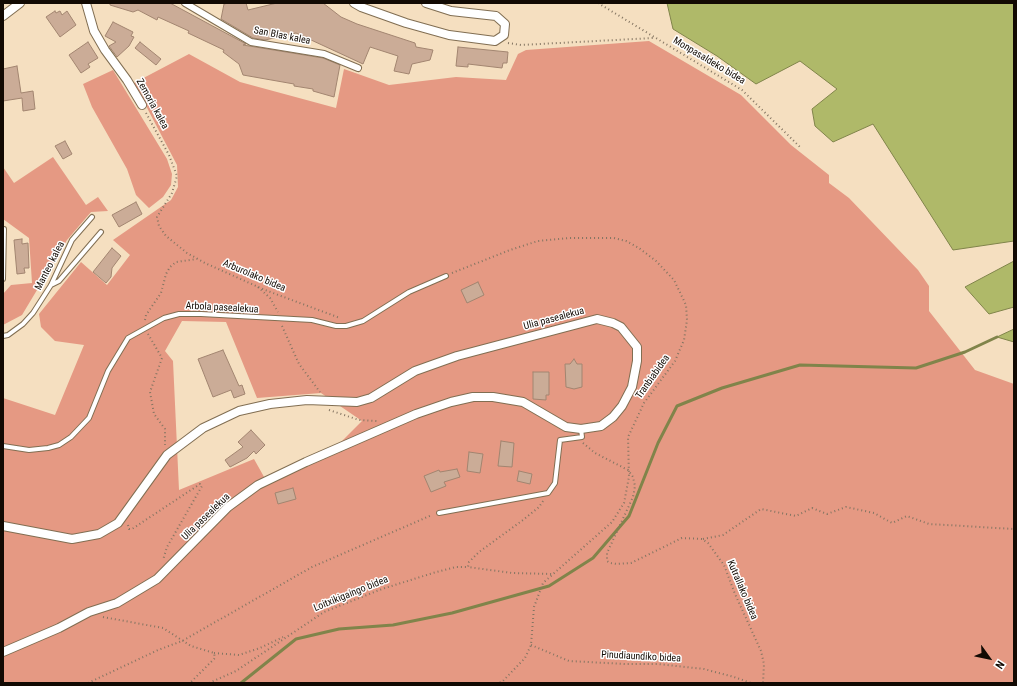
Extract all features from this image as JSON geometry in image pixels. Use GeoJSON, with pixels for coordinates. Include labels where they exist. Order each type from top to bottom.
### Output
{"type":"FeatureCollection","features":[{"type":"Feature","properties":{"kind":"street"},"geometry":{"type":"LineString","coordinates":[[3,16],[20,3]]}},
{"type":"Feature","properties":{"kind":"street","name":"Zemoria kalea"},"geometry":{"type":"LineString","coordinates":[[86,3],[94,31],[104,50],[127,80],[142,105]]}},
{"type":"Feature","properties":{"kind":"street","name":"San Blas kalea"},"geometry":{"type":"LineString","coordinates":[[185,3],[251,42],[324,54],[358,68]]}},
{"type":"Feature","properties":{"kind":"street"},"geometry":{"type":"LineString","coordinates":[[354,3],[360,7],[406,23],[449,35],[495,40],[500,39],[506,29],[505,24],[496,16],[451,11],[426,3]]}},
{"type":"Feature","properties":{"kind":"street","name":"Ulia pasealekua"},"geometry":{"type":"LineString","coordinates":[[3,526],[72,539],[99,534],[118,523],[167,455],[203,428],[239,411],[270,404],[307,400],[357,402],[371,398],[415,371],[457,356],[597,319],[621,327],[637,347],[637,360],[632,387],[622,406],[613,417],[600,426],[581,433],[566,428],[523,402],[493,397],[473,397],[416,414],[306,462],[258,485],[228,507],[157,579],[117,603],[89,612],[59,628],[3,652]]}},
{"type":"Feature","properties":{"kind":"lane","name":"Manteo kalea"},"geometry":{"type":"LineString","coordinates":[[3,336],[8,335],[23,324],[51,285],[72,240],[92,217]]}},
{"type":"Feature","properties":{"kind":"lane"},"geometry":{"type":"LineString","coordinates":[[3,279],[4,229]]}},
{"type":"Feature","properties":{"kind":"lane"},"geometry":{"type":"LineString","coordinates":[[51,285],[59,281],[101,232]]}},
{"type":"Feature","properties":{"kind":"lane","name":"Arbola pasealekua"},"geometry":{"type":"LineString","coordinates":[[3,446],[30,450],[48,448],[59,445],[71,437],[89,418],[108,371],[128,338],[164,318],[179,314],[312,320],[336,326],[346,326],[363,321],[409,292],[446,276]]}},
{"type":"Feature","properties":{"kind":"lane"},"geometry":{"type":"LineString","coordinates":[[439,512],[548,493],[555,483],[560,440],[581,433]]}},
{"type":"Feature","properties":{"kind":"path","name":"Monpasaldeko bidea"},"geometry":{"type":"LineString","coordinates":[[598,3],[742,90],[800,147]]}},
{"type":"Feature","properties":{"kind":"path"},"geometry":{"type":"LineString","coordinates":[[495,40],[521,45],[654,38]]}},
{"type":"Feature","properties":{"kind":"path","name":"Zemoria kalea"},"geometry":{"type":"LineString","coordinates":[[142,105],[169,155],[177,176],[176,184],[172,193],[157,217]]}},
{"type":"Feature","properties":{"kind":"path","name":"Arburolako bidea"},"geometry":{"type":"LineString","coordinates":[[157,217],[159,226],[166,236],[197,259],[256,286],[346,320]]}},
{"type":"Feature","properties":{"kind":"path","name":"Tranbiabidea"},"geometry":{"type":"LineString","coordinates":[[446,276],[510,250],[538,241],[601,237],[626,241],[639,248],[665,270],[674,280],[686,305],[687,320],[684,340],[675,361],[644,403],[635,419],[628,437],[629,477],[624,503],[612,522],[543,583],[534,607],[531,645],[525,658],[502,682],[498,683]]}},
{"type":"Feature","properties":{"kind":"path"},"geometry":{"type":"LineString","coordinates":[[164,450],[165,429],[154,414],[150,392],[162,358],[148,336],[145,328],[146,315],[161,293],[168,270],[176,262],[197,259]]}},
{"type":"Feature","properties":{"kind":"path"},"geometry":{"type":"LineString","coordinates":[[256,286],[270,298],[278,313]]}},
{"type":"Feature","properties":{"kind":"path"},"geometry":{"type":"LineString","coordinates":[[283,330],[299,364],[320,392]]}},
{"type":"Feature","properties":{"kind":"path"},"geometry":{"type":"LineString","coordinates":[[346,416],[359,420]]}},
{"type":"Feature","properties":{"kind":"path"},"geometry":{"type":"LineString","coordinates":[[581,433],[583,445],[628,470],[633,477],[635,486],[633,497],[607,553],[607,561],[610,563],[631,563],[682,538],[702,539],[723,535],[761,509],[796,516],[812,508],[827,514],[846,507],[874,513],[892,523],[907,516],[929,524],[1014,529]]}},
{"type":"Feature","properties":{"kind":"path"},"geometry":{"type":"LineString","coordinates":[[129,509],[128,525],[129,529],[132,529],[180,496],[200,484],[202,486],[168,547],[162,566]]}},
{"type":"Feature","properties":{"kind":"path"},"geometry":{"type":"LineString","coordinates":[[468,567],[469,562],[479,552],[539,507],[548,493]]}},
{"type":"Feature","properties":{"kind":"path"},"geometry":{"type":"LineString","coordinates":[[88,683],[158,650],[182,641],[312,567],[439,512]]}},
{"type":"Feature","properties":{"kind":"path","name":"Kutrallako bidea"},"geometry":{"type":"LineString","coordinates":[[702,539],[715,550],[724,565],[735,594],[761,651],[764,664],[763,683]]}},
{"type":"Feature","properties":{"kind":"path","name":"Loitxikigaingo bidea"},"geometry":{"type":"LineString","coordinates":[[209,683],[236,671],[292,632],[324,612],[382,589],[456,567],[468,567],[512,573],[553,574]]}},
{"type":"Feature","properties":{"kind":"path"},"geometry":{"type":"LineString","coordinates":[[89,612],[111,620],[163,628],[182,641],[214,653],[239,655],[260,648],[292,632]]}},
{"type":"Feature","properties":{"kind":"path","name":"Pinudiaundiko bidea"},"geometry":{"type":"LineString","coordinates":[[531,645],[569,662],[658,664],[704,670],[734,677],[751,683]]}},
{"type":"Feature","properties":{"kind":"path"},"geometry":{"type":"LineString","coordinates":[[190,683],[216,658],[214,653]]}},
{"type":"Feature","properties":{"kind":"shaded area"},"geometry":{"type":"Polygon","coordinates":[[[667,3],[1014,3],[1014,241],[953,250],[873,124],[833,142],[815,126],[812,109],[837,89],[800,61],[756,84],[717,56],[673,29],[667,3]]]}},
{"type":"Feature","properties":{"kind":"shaded area"},"geometry":{"type":"Polygon","coordinates":[[[649,41],[741,95],[791,145],[829,175],[829,183],[849,198],[918,270],[929,286],[929,311],[975,370],[1014,384],[1014,683],[3,683],[3,398],[55,415],[84,345],[55,341],[41,327],[39,314],[81,262],[107,285],[130,255],[113,240],[171,200],[178,187],[177,165],[134,83],[189,54],[240,82],[336,108],[344,69],[389,85],[456,77],[506,80],[518,54],[526,50],[649,41]],[[182,321],[165,351],[173,361],[179,490],[254,459],[268,484],[340,451],[339,444],[362,421],[321,393],[257,398],[226,322],[182,321]]]}},
{"type":"Feature","properties":{"kind":"shaded area"},"geometry":{"type":"Polygon","coordinates":[[[113,70],[167,159],[172,174],[171,185],[163,197],[149,208],[136,195],[127,169],[92,107],[83,84],[113,70]]]}},
{"type":"Feature","properties":{"kind":"shaded area"},"geometry":{"type":"Polygon","coordinates":[[[53,157],[86,205],[98,197],[108,211],[91,212],[67,240],[22,315],[3,325],[3,294],[11,285],[32,283],[29,238],[3,219],[3,167],[14,183],[53,157]]]}},
{"type":"Feature","properties":{"kind":"shaded area"},"geometry":{"type":"Polygon","coordinates":[[[1014,261],[1014,307],[989,314],[965,287],[1014,261]]]}},
{"type":"Feature","properties":{"kind":"shaded area"},"geometry":{"type":"Polygon","coordinates":[[[1014,329],[1014,342],[997,337],[1014,329]]]}},
{"type":"Feature","properties":{"kind":"building"},"geometry":{"type":"Polygon","coordinates":[[[110,3],[170,3],[246,44],[243,45],[323,58],[340,65],[334,97],[313,91],[313,89],[294,86],[294,84],[243,75],[239,64],[223,52],[224,50],[188,33],[189,31],[158,17],[157,20],[138,10],[133,12],[110,5],[110,3]]]}},
{"type":"Feature","properties":{"kind":"building"},"geometry":{"type":"Polygon","coordinates":[[[246,3],[248,10],[277,3],[323,3],[341,17],[357,24],[415,43],[416,47],[433,50],[430,60],[412,64],[409,74],[394,71],[398,56],[370,47],[363,64],[296,33],[265,40],[253,38],[221,19],[224,4],[246,3]]]}},
{"type":"Feature","properties":{"kind":"building"},"geometry":{"type":"Polygon","coordinates":[[[55,11],[56,13],[60,11],[62,15],[67,11],[76,25],[60,37],[46,17],[55,11]]]}},
{"type":"Feature","properties":{"kind":"building"},"geometry":{"type":"Polygon","coordinates":[[[113,22],[133,32],[131,36],[134,37],[129,46],[117,57],[109,46],[116,42],[105,36],[113,22]]]}},
{"type":"Feature","properties":{"kind":"building"},"geometry":{"type":"Polygon","coordinates":[[[88,42],[98,58],[88,64],[90,67],[81,73],[69,55],[88,42]]]}},
{"type":"Feature","properties":{"kind":"building"},"geometry":{"type":"Polygon","coordinates":[[[140,42],[161,59],[156,65],[135,48],[140,42]]]}},
{"type":"Feature","properties":{"kind":"building"},"geometry":{"type":"Polygon","coordinates":[[[458,47],[508,52],[507,63],[503,63],[502,68],[468,64],[468,67],[456,66],[458,47]]]}},
{"type":"Feature","properties":{"kind":"building"},"geometry":{"type":"Polygon","coordinates":[[[17,66],[21,93],[33,91],[35,109],[23,111],[22,98],[3,101],[3,69],[17,66]]]}},
{"type":"Feature","properties":{"kind":"building"},"geometry":{"type":"Polygon","coordinates":[[[65,141],[72,154],[63,159],[55,146],[65,141]]]}},
{"type":"Feature","properties":{"kind":"building"},"geometry":{"type":"Polygon","coordinates":[[[136,202],[142,214],[119,227],[112,215],[136,202]]]}},
{"type":"Feature","properties":{"kind":"building"},"geometry":{"type":"Polygon","coordinates":[[[22,239],[22,244],[28,243],[29,268],[24,268],[25,273],[17,274],[14,240],[22,239]]]}},
{"type":"Feature","properties":{"kind":"building"},"geometry":{"type":"Polygon","coordinates":[[[112,248],[121,256],[112,268],[111,277],[106,283],[93,272],[112,248]]]}},
{"type":"Feature","properties":{"kind":"building"},"geometry":{"type":"Polygon","coordinates":[[[478,282],[484,295],[467,303],[461,290],[478,282]]]}},
{"type":"Feature","properties":{"kind":"building"},"geometry":{"type":"Polygon","coordinates":[[[223,350],[239,386],[242,385],[245,394],[234,398],[231,390],[213,397],[198,359],[223,350]]]}},
{"type":"Feature","properties":{"kind":"building"},"geometry":{"type":"Polygon","coordinates":[[[574,359],[577,364],[582,364],[582,387],[574,389],[566,387],[565,364],[570,364],[574,359]]]}},
{"type":"Feature","properties":{"kind":"building"},"geometry":{"type":"Polygon","coordinates":[[[533,372],[549,372],[549,395],[546,395],[546,400],[533,399],[533,372]]]}},
{"type":"Feature","properties":{"kind":"building"},"geometry":{"type":"Polygon","coordinates":[[[251,430],[265,445],[256,454],[254,451],[247,458],[230,467],[225,460],[243,447],[238,442],[251,430]]]}},
{"type":"Feature","properties":{"kind":"building"},"geometry":{"type":"Polygon","coordinates":[[[501,441],[514,443],[512,467],[498,466],[501,441]]]}},
{"type":"Feature","properties":{"kind":"building"},"geometry":{"type":"Polygon","coordinates":[[[469,452],[483,454],[480,473],[467,471],[469,452]]]}},
{"type":"Feature","properties":{"kind":"building"},"geometry":{"type":"Polygon","coordinates":[[[457,469],[460,477],[444,482],[446,486],[431,492],[424,476],[439,470],[440,472],[457,469]]]}},
{"type":"Feature","properties":{"kind":"building"},"geometry":{"type":"Polygon","coordinates":[[[519,471],[532,474],[530,484],[517,481],[519,471]]]}},
{"type":"Feature","properties":{"kind":"building"},"geometry":{"type":"Polygon","coordinates":[[[293,488],[296,499],[278,504],[275,493],[293,488]]]}},
{"type":"Feature","properties":{"kind":"waterway"},"geometry":{"type":"LineString","coordinates":[[241,683],[296,639],[339,629],[393,625],[452,613],[549,586],[593,558],[629,516],[658,443],[677,406],[722,388],[800,365],[916,368],[965,352],[997,337]]}}]}
